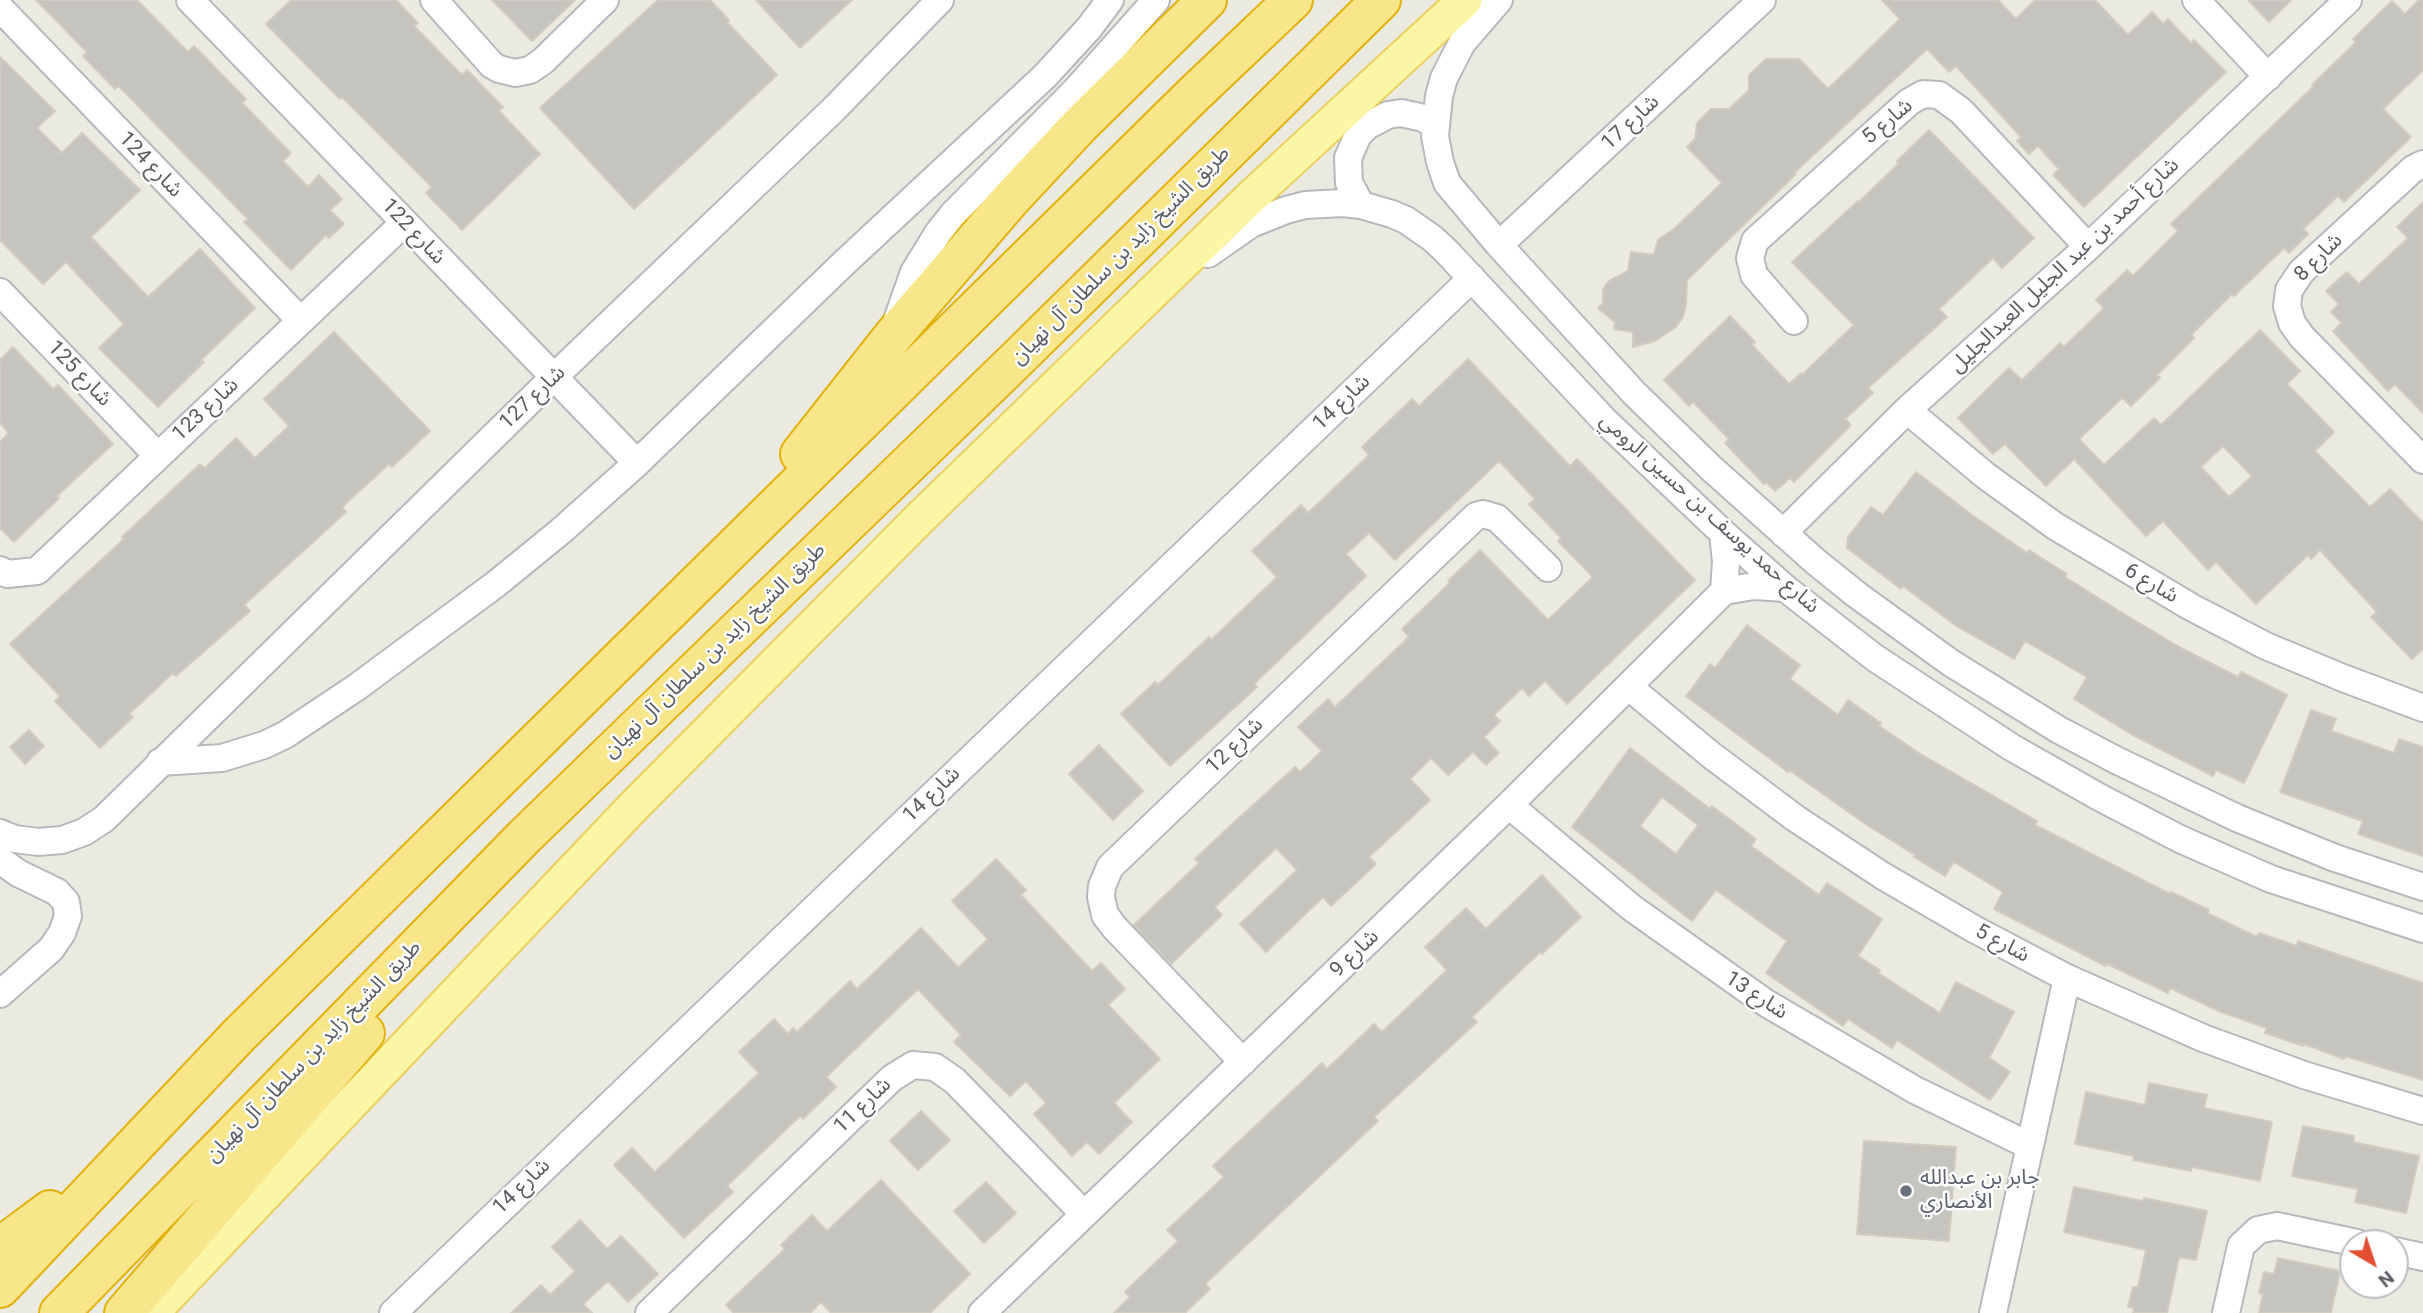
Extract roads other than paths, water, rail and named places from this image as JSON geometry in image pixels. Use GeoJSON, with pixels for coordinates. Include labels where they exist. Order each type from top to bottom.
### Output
{"type":"FeatureCollection","features":[{"type":"Feature","properties":{"kind":"highway"},"geometry":{"type":"LineString","coordinates":[[730,550],[783,477],[950,267],[1045,162],[1153,51],[1207,0]]}},
{"type":"Feature","properties":{"kind":"highway"},"geometry":{"type":"LineString","coordinates":[[0,1288],[239,1035],[1164,123],[1293,0]]}},
{"type":"Feature","properties":{"kind":"highway","name":"طريق الشيخ زايد بن سلطان آل نهيان"},"geometry":{"type":"LineString","coordinates":[[59,1313],[524,836],[1016,360],[1380,1]]}},
{"type":"Feature","properties":{"kind":"highway"},"geometry":{"type":"LineString","coordinates":[[124,1313],[415,976],[524,836]]}},
{"type":"Feature","properties":{"kind":"highway"},"geometry":{"type":"LineString","coordinates":[[0,1247],[121,1162]]}},
{"type":"Feature","properties":{"kind":"main road"},"geometry":{"type":"LineString","coordinates":[[152,1313],[634,806],[920,518],[1249,199],[1465,0]]}},
{"type":"Feature","properties":{"kind":"street","name":"شارع 122"},"geometry":{"type":"LineString","coordinates":[[190,0],[638,463]]}},
{"type":"Feature","properties":{"kind":"street"},"geometry":{"type":"LineString","coordinates":[[434,0],[492,65],[514,73],[530,70],[543,61],[605,0]]}},
{"type":"Feature","properties":{"kind":"street","name":"شارع 127"},"geometry":{"type":"LineString","coordinates":[[0,833],[15,839],[38,842],[62,840],[84,832],[104,819],[554,377],[835,108],[940,0]]}},
{"type":"Feature","properties":{"kind":"street"},"geometry":{"type":"LineString","coordinates":[[160,762],[222,758],[264,745],[285,735],[357,687],[496,584],[638,463],[844,262],[1045,76],[1110,0]]}},
{"type":"Feature","properties":{"kind":"street"},"geometry":{"type":"LineString","coordinates":[[893,336],[914,272],[946,223],[1076,90],[1156,0]]}},
{"type":"Feature","properties":{"kind":"street","name":"شارع حمد يوسف بن حسين الرومي"},"geometry":{"type":"LineString","coordinates":[[1499,0],[1475,26],[1451,60],[1439,96],[1436,127],[1440,162],[1451,189],[1634,393],[1712,468],[1783,533],[1857,595],[1993,691],[2116,760],[2201,802],[2334,858],[2423,887]]}},
{"type":"Feature","properties":{"kind":"street","name":"شارع 17"},"geometry":{"type":"LineString","coordinates":[[1499,245],[1762,0]]}},
{"type":"Feature","properties":{"kind":"street"},"geometry":{"type":"LineString","coordinates":[[2196,0],[2268,77]]}},
{"type":"Feature","properties":{"kind":"street","name":"شارع أحمد بن عبد الجليل العبدالجليل"},"geometry":{"type":"LineString","coordinates":[[1783,533],[1908,410],[2088,247],[2348,0]]}},
{"type":"Feature","properties":{"kind":"street","name":"شارع 124"},"geometry":{"type":"LineString","coordinates":[[0,8],[301,321]]}},
{"type":"Feature","properties":{"kind":"street","name":"شارع 5"},"geometry":{"type":"LineString","coordinates":[[1794,321],[1754,275],[1750,258],[1755,241],[1909,102],[1923,94],[1939,95],[1961,111],[2088,247]]}},
{"type":"Feature","properties":{"kind":"street"},"geometry":{"type":"LineString","coordinates":[[1361,205],[1354,194],[1347,170],[1348,158],[1358,135],[1377,119],[1401,113],[1424,118],[1436,127]]}},
{"type":"Feature","properties":{"kind":"street","name":"شارع 8"},"geometry":{"type":"LineString","coordinates":[[2423,163],[2413,169],[2301,272],[2289,290],[2287,306],[2292,323],[2302,337],[2423,460]]}},
{"type":"Feature","properties":{"kind":"street","name":"شارع حمد يوسف بن حسين الرومي"},"geometry":{"type":"LineString","coordinates":[[1150,297],[1235,235],[1268,216],[1305,205],[1343,203],[1392,214],[1420,228],[1432,238],[1605,421],[1723,533],[1785,588],[1875,658],[1999,740],[2180,839],[2308,892],[2423,929]]}},
{"type":"Feature","properties":{"kind":"street","name":"شارع 123"},"geometry":{"type":"LineString","coordinates":[[0,570],[6,574],[37,571],[404,223]]}},
{"type":"Feature","properties":{"kind":"street","name":"شارع 14"},"geometry":{"type":"LineString","coordinates":[[393,1313],[1472,278]]}},
{"type":"Feature","properties":{"kind":"street","name":"شارع 125"},"geometry":{"type":"LineString","coordinates":[[0,292],[158,456]]}},
{"type":"Feature","properties":{"kind":"street","name":"شارع 6"},"geometry":{"type":"LineString","coordinates":[[1908,410],[1986,476],[2055,526],[2191,607],[2266,646],[2423,708]]}},
{"type":"Feature","properties":{"kind":"street","name":"شارع 12"},"geometry":{"type":"LineString","coordinates":[[1243,1062],[1105,915],[1102,887],[1110,867],[1476,516],[1483,514],[1497,518],[1548,568]]}},
{"type":"Feature","properties":{"kind":"street"},"geometry":{"type":"LineString","coordinates":[[1723,533],[1726,562],[1724,592],[1754,586],[1785,588]]}},
{"type":"Feature","properties":{"kind":"street","name":"شارع 9"},"geometry":{"type":"LineString","coordinates":[[982,1313],[1509,805],[1724,592]]}},
{"type":"Feature","properties":{"kind":"street","name":"شارع 5"},"geometry":{"type":"LineString","coordinates":[[1629,687],[1711,755],[1828,840],[1883,876],[1974,929],[2067,978],[2203,1038],[2304,1075],[2423,1111]]}},
{"type":"Feature","properties":{"kind":"street","name":"شارع 127"},"geometry":{"type":"LineString","coordinates":[[0,819],[29,826],[60,825],[80,819],[126,795]]}},
{"type":"Feature","properties":{"kind":"street"},"geometry":{"type":"LineString","coordinates":[[2180,839],[2188,834],[2199,819],[2201,802]]}},
{"type":"Feature","properties":{"kind":"street","name":"شارع 13"},"geometry":{"type":"LineString","coordinates":[[1509,805],[1632,908],[1766,1003],[1915,1090],[2030,1146]]}},
{"type":"Feature","properties":{"kind":"street"},"geometry":{"type":"LineString","coordinates":[[2230,861],[2228,853],[2231,837],[2250,823]]}},
{"type":"Feature","properties":{"kind":"street"},"geometry":{"type":"LineString","coordinates":[[0,860],[18,873],[57,892],[66,902],[68,916],[62,933],[51,949],[0,994]]}},
{"type":"Feature","properties":{"kind":"street"},"geometry":{"type":"LineString","coordinates":[[1993,1313],[2067,978]]}},
{"type":"Feature","properties":{"kind":"street","name":"شارع 11"},"geometry":{"type":"LineString","coordinates":[[649,1313],[892,1078],[913,1065],[935,1067],[956,1081],[1084,1214]]}},
{"type":"Feature","properties":{"kind":"street"},"geometry":{"type":"LineString","coordinates":[[2226,1313],[2241,1246],[2258,1230],[2277,1226],[2339,1239]]}},
{"type":"Feature","properties":{"kind":"place","name":"جابر بن عبدالله الأنصاري"},"geometry":{"type":"Point","coordinates":[1906,1191]}}]}
